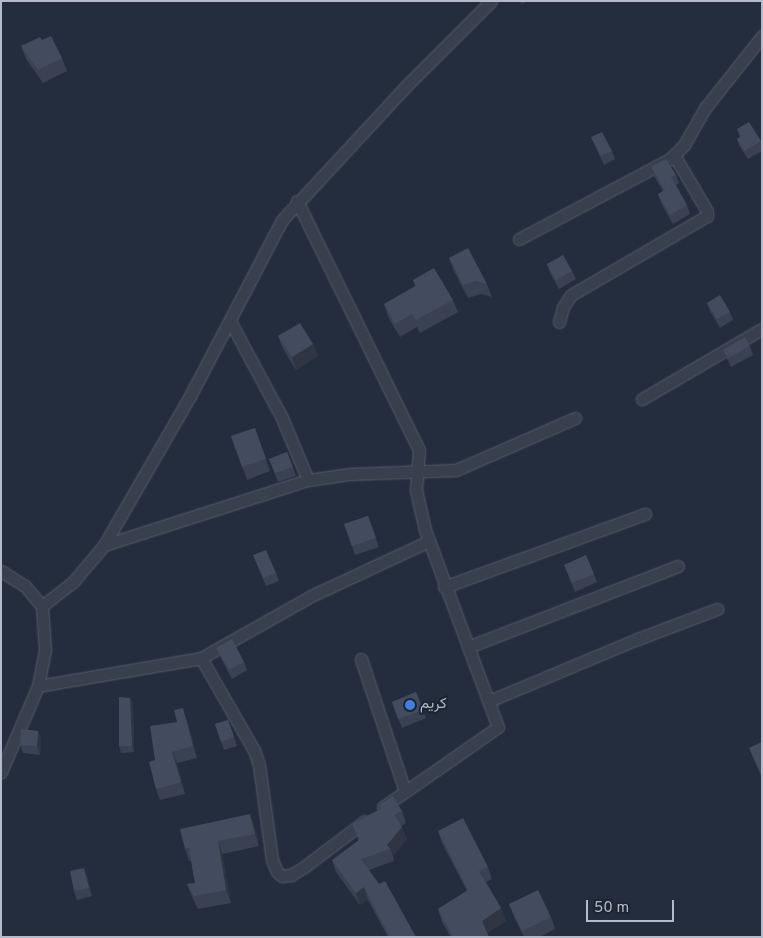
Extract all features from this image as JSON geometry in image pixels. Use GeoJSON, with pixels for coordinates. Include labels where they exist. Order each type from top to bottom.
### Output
{"type":"FeatureCollection","features":[{"type":"Feature","properties":{"kind":"street"},"geometry":{"type":"LineString","coordinates":[[42,606],[73,582],[104,545],[230,321],[268,243],[297,201],[491,1]]}},
{"type":"Feature","properties":{"kind":"street"},"geometry":{"type":"LineString","coordinates":[[519,239],[674,155],[731,74],[762,36]]}},
{"type":"Feature","properties":{"kind":"street"},"geometry":{"type":"LineString","coordinates":[[559,322],[563,307],[571,295],[707,216],[707,211],[674,155]]}},
{"type":"Feature","properties":{"kind":"street"},"geometry":{"type":"LineString","coordinates":[[201,658],[254,750],[259,765],[273,868],[282,876],[304,867],[405,790],[498,727],[428,541],[416,490],[419,450],[404,415],[297,201]]}},
{"type":"Feature","properties":{"kind":"street"},"geometry":{"type":"LineString","coordinates":[[230,321],[282,418],[308,480]]}},
{"type":"Feature","properties":{"kind":"street"},"geometry":{"type":"LineString","coordinates":[[642,399],[762,328]]}},
{"type":"Feature","properties":{"kind":"street"},"geometry":{"type":"LineString","coordinates":[[104,545],[308,480],[350,474],[417,473],[456,470],[472,465],[575,418]]}},
{"type":"Feature","properties":{"kind":"street"},"geometry":{"type":"LineString","coordinates":[[444,587],[645,514]]}},
{"type":"Feature","properties":{"kind":"street"},"geometry":{"type":"LineString","coordinates":[[38,686],[201,658],[328,587],[428,541]]}},
{"type":"Feature","properties":{"kind":"street"},"geometry":{"type":"LineString","coordinates":[[468,647],[678,566]]}},
{"type":"Feature","properties":{"kind":"street"},"geometry":{"type":"LineString","coordinates":[[1,571],[25,586],[42,606],[45,650],[38,686],[1,772]]}},
{"type":"Feature","properties":{"kind":"street"},"geometry":{"type":"LineString","coordinates":[[489,702],[635,640],[717,609]]}},
{"type":"Feature","properties":{"kind":"street"},"geometry":{"type":"LineString","coordinates":[[361,659],[405,790]]}},
{"type":"Feature","properties":{"kind":"building"},"geometry":{"type":"Polygon","coordinates":[[[51,36],[62,58],[38,70],[21,46],[40,37],[42,40],[51,36]]]}},
{"type":"Feature","properties":{"kind":"building"},"geometry":{"type":"Polygon","coordinates":[[[749,122],[761,141],[744,151],[737,139],[741,136],[737,129],[749,122]]]}},
{"type":"Feature","properties":{"kind":"building"},"geometry":{"type":"Polygon","coordinates":[[[602,132],[612,151],[601,156],[591,137],[602,132]]]}},
{"type":"Feature","properties":{"kind":"building"},"geometry":{"type":"Polygon","coordinates":[[[666,159],[676,175],[671,177],[687,205],[670,215],[658,194],[665,190],[651,167],[666,159]]]}},
{"type":"Feature","properties":{"kind":"building"},"geometry":{"type":"Polygon","coordinates":[[[468,248],[487,284],[476,281],[463,285],[449,258],[468,248]]]}},
{"type":"Feature","properties":{"kind":"building"},"geometry":{"type":"Polygon","coordinates":[[[563,255],[572,271],[556,280],[547,264],[563,255]]]}},
{"type":"Feature","properties":{"kind":"building"},"geometry":{"type":"Polygon","coordinates":[[[434,268],[453,300],[416,320],[412,314],[395,324],[384,304],[416,286],[413,280],[434,268]]]}},
{"type":"Feature","properties":{"kind":"building"},"geometry":{"type":"Polygon","coordinates":[[[720,295],[730,312],[717,319],[707,303],[720,295]]]}},
{"type":"Feature","properties":{"kind":"building"},"geometry":{"type":"Polygon","coordinates":[[[300,323],[313,344],[292,357],[278,336],[300,323]]]}},
{"type":"Feature","properties":{"kind":"building"},"geometry":{"type":"Polygon","coordinates":[[[745,337],[750,346],[728,358],[723,350],[745,337]]]}},
{"type":"Feature","properties":{"kind":"building"},"geometry":{"type":"Polygon","coordinates":[[[255,428],[266,459],[242,467],[231,436],[255,428]]]}},
{"type":"Feature","properties":{"kind":"building"},"geometry":{"type":"Polygon","coordinates":[[[287,452],[293,467],[275,473],[269,459],[287,452]]]}},
{"type":"Feature","properties":{"kind":"building"},"geometry":{"type":"Polygon","coordinates":[[[368,516],[376,538],[352,546],[344,524],[368,516]]]}},
{"type":"Feature","properties":{"kind":"building"},"geometry":{"type":"Polygon","coordinates":[[[266,550],[276,573],[263,578],[253,555],[266,550]]]}},
{"type":"Feature","properties":{"kind":"building"},"geometry":{"type":"Polygon","coordinates":[[[586,555],[594,574],[572,583],[564,565],[586,555]]]}},
{"type":"Feature","properties":{"kind":"building"},"geometry":{"type":"Polygon","coordinates":[[[232,639],[244,662],[229,670],[216,648],[232,639]]]}},
{"type":"Feature","properties":{"kind":"building"},"geometry":{"type":"Polygon","coordinates":[[[416,692],[423,710],[398,719],[392,702],[416,692]]]}},
{"type":"Feature","properties":{"kind":"building"},"geometry":{"type":"Polygon","coordinates":[[[119,697],[130,698],[132,746],[119,746],[119,697]]]}},
{"type":"Feature","properties":{"kind":"building"},"geometry":{"type":"Polygon","coordinates":[[[183,708],[193,746],[172,752],[181,782],[156,789],[149,762],[155,760],[150,726],[177,722],[174,710],[183,708]]]}},
{"type":"Feature","properties":{"kind":"building"},"geometry":{"type":"Polygon","coordinates":[[[228,720],[234,737],[221,742],[215,724],[228,720]]]}},
{"type":"Feature","properties":{"kind":"building"},"geometry":{"type":"Polygon","coordinates":[[[21,729],[38,731],[37,746],[20,745],[21,729]]]}},
{"type":"Feature","properties":{"kind":"building"},"geometry":{"type":"Polygon","coordinates":[[[762,742],[762,773],[761,773],[749,748],[762,742]]]}},
{"type":"Feature","properties":{"kind":"building"},"geometry":{"type":"Polygon","coordinates":[[[393,796],[402,811],[394,815],[402,827],[387,845],[390,849],[361,859],[379,884],[385,881],[416,937],[390,937],[364,887],[356,893],[332,860],[359,840],[352,824],[381,809],[379,805],[393,796]]]}},
{"type":"Feature","properties":{"kind":"building"},"geometry":{"type":"Polygon","coordinates":[[[250,814],[255,834],[218,841],[226,890],[194,896],[187,884],[195,883],[189,848],[185,849],[180,829],[250,814]]]}},
{"type":"Feature","properties":{"kind":"building"},"geometry":{"type":"Polygon","coordinates":[[[463,818],[488,867],[479,871],[501,908],[482,921],[489,937],[449,937],[452,935],[438,909],[468,890],[438,831],[463,818]]]}},
{"type":"Feature","properties":{"kind":"building"},"geometry":{"type":"Polygon","coordinates":[[[84,868],[89,888],[74,891],[70,871],[84,868]]]}},
{"type":"Feature","properties":{"kind":"building"},"geometry":{"type":"Polygon","coordinates":[[[538,890],[551,917],[522,931],[509,904],[538,890]]]}},
{"type":"Feature","properties":{"kind":"place","name":"كريم"},"geometry":{"type":"Point","coordinates":[410,705]}}]}
